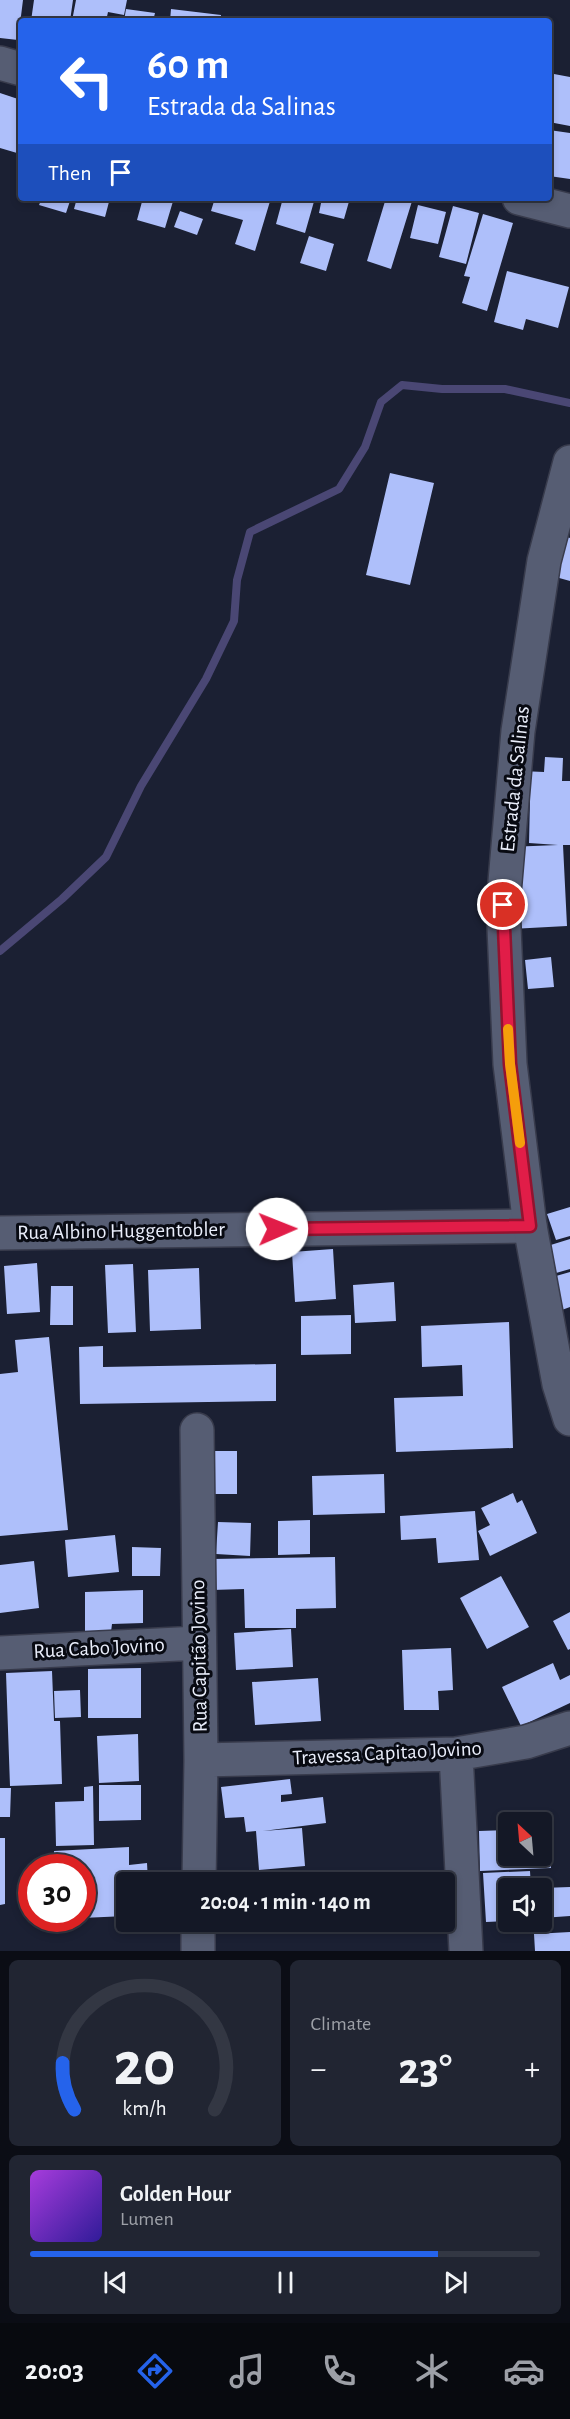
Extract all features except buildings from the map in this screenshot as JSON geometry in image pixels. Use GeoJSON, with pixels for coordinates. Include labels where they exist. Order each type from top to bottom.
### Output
{"type":"FeatureCollection","features":[{"type":"Feature","properties":{"kind":"street"},"geometry":{"type":"LineString","coordinates":[[0,63],[18,68]]}},
{"type":"Feature","properties":{"kind":"street"},"geometry":{"type":"LineString","coordinates":[[531,201],[570,211]]}},
{"type":"Feature","properties":{"kind":"street","name":"Estrada da Salinas"},"geometry":{"type":"LineString","coordinates":[[570,462],[544,561],[519,719],[503,905],[510,1064],[530,1226],[559,1384],[570,1419]]}},
{"type":"Feature","properties":{"kind":"street","name":"Rua Albino Huggentobler"},"geometry":{"type":"LineString","coordinates":[[0,1233],[530,1226]]}},
{"type":"Feature","properties":{"kind":"street","name":"Rua Capitão Jovino"},"geometry":{"type":"LineString","coordinates":[[197,1430],[201,1760],[199,1872]]}},
{"type":"Feature","properties":{"kind":"street","name":"Rua Cabo Jovino"},"geometry":{"type":"LineString","coordinates":[[0,1653],[198,1643]]}},
{"type":"Feature","properties":{"kind":"street","name":"Travessa Capitao Jovino"},"geometry":{"type":"LineString","coordinates":[[201,1760],[456,1754],[526,1742],[570,1728]]}},
{"type":"Feature","properties":{"kind":"street"},"geometry":{"type":"LineString","coordinates":[[456,1754],[466,1951]]}},
{"type":"Feature","properties":{"kind":"street"},"geometry":{"type":"LineString","coordinates":[[198,1932],[198,1951]]}},
{"type":"Feature","properties":{"kind":"waterway"},"geometry":{"type":"LineString","coordinates":[[0,951],[62,899],[106,857],[141,786],[206,679],[234,621],[237,580],[250,532],[339,489],[365,447],[381,402],[402,385],[442,389],[505,389],[570,403]]}},
{"type":"Feature","properties":{"kind":"slow traffic"},"geometry":{"type":"LineString","coordinates":[[508,1029],[520,1143]]}},
{"type":"Feature","properties":{"kind":"route"},"geometry":{"type":"LineString","coordinates":[[277,1229],[530,1226],[510,1064],[503,905]]}}]}
